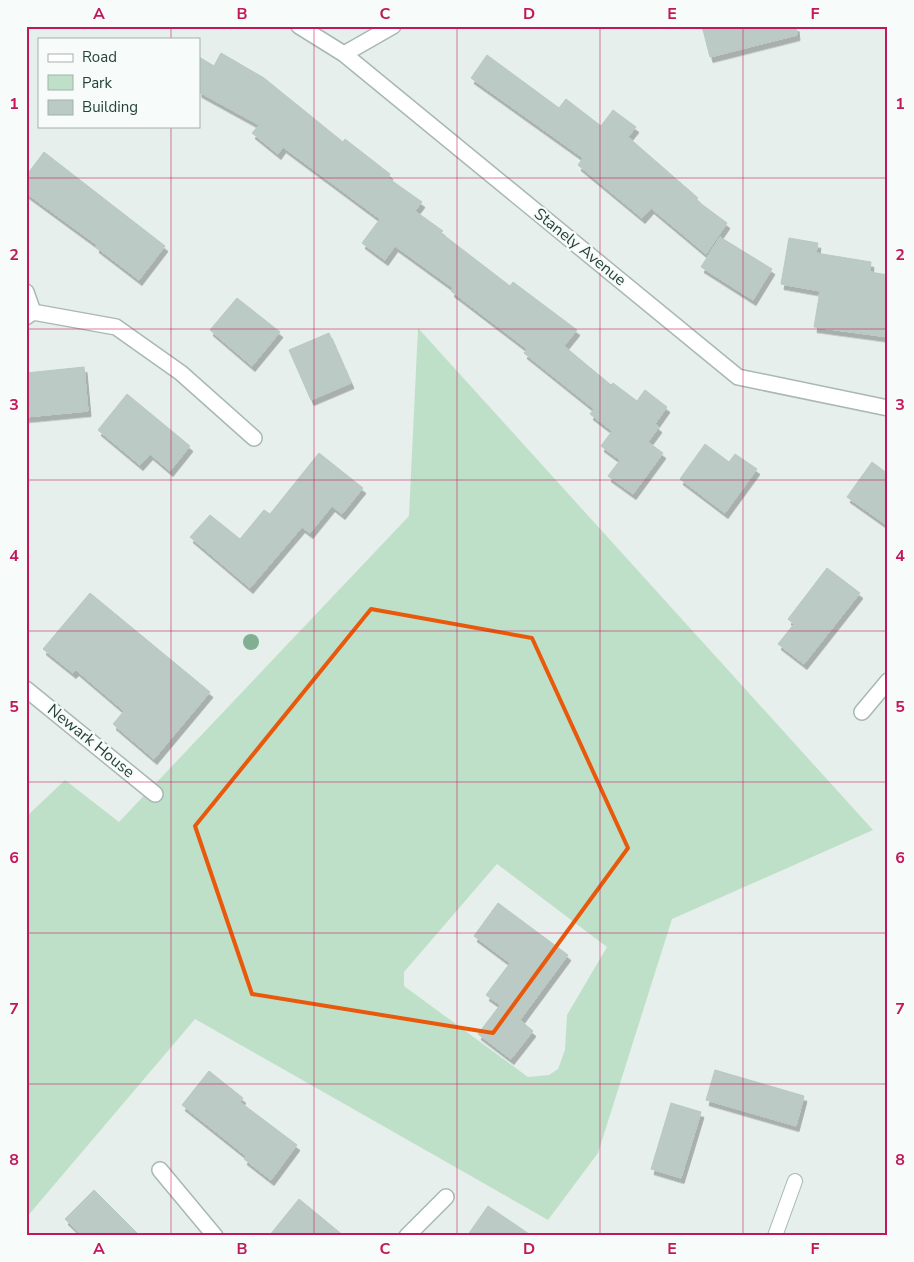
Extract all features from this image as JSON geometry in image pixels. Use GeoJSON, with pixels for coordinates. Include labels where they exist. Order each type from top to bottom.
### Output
{"type":"FeatureCollection","features":[{"type":"Feature","properties":{"kind":"street","name":"Stanely Avenue"},"geometry":{"type":"LineString","coordinates":[[299,26],[344,54],[738,377],[888,408]]}},
{"type":"Feature","properties":{"kind":"street"},"geometry":{"type":"LineString","coordinates":[[344,54],[393,26]]}},
{"type":"Feature","properties":{"kind":"street"},"geometry":{"type":"LineString","coordinates":[[26,292],[30,315],[116,327],[181,373],[254,438]]}},
{"type":"Feature","properties":{"kind":"street"},"geometry":{"type":"LineString","coordinates":[[862,712],[888,681]]}},
{"type":"Feature","properties":{"kind":"street","name":"Newark House"},"geometry":{"type":"LineString","coordinates":[[26,689],[155,794]]}},
{"type":"Feature","properties":{"kind":"street"},"geometry":{"type":"LineString","coordinates":[[160,1170],[215,1236]]}},
{"type":"Feature","properties":{"kind":"street"},"geometry":{"type":"LineString","coordinates":[[407,1236],[446,1197]]}},
{"type":"Feature","properties":{"kind":"lane"},"geometry":{"type":"LineString","coordinates":[[775,1236],[795,1181]]}},
{"type":"Feature","properties":{"kind":"highlighted area"},"geometry":{"type":"Polygon","coordinates":[[[371,609],[532,638],[628,848],[493,1033],[252,994],[195,826],[371,609]]]}},
{"type":"Feature","properties":{"kind":"green space"},"geometry":{"type":"Polygon","coordinates":[[[418,328],[873,830],[672,919],[598,1153],[548,1220],[195,1019],[26,1218],[26,817],[65,780],[119,822],[409,516],[418,328]],[[497,864],[404,972],[404,986],[528,1077],[549,1075],[558,1069],[565,1050],[567,1015],[607,947],[497,864]]]}},
{"type":"Feature","properties":{"kind":"building"},"geometry":{"type":"Polygon","coordinates":[[[702,26],[796,26],[797,35],[710,57],[702,26]]]}},
{"type":"Feature","properties":{"kind":"building"},"geometry":{"type":"Polygon","coordinates":[[[221,53],[264,78],[343,142],[345,139],[390,174],[388,178],[422,202],[415,211],[443,231],[441,233],[510,286],[513,282],[577,330],[564,346],[611,385],[613,383],[637,401],[645,390],[667,407],[655,424],[659,427],[648,442],[663,453],[633,494],[608,476],[620,460],[601,446],[612,431],[590,414],[594,409],[524,353],[527,349],[451,291],[453,288],[395,246],[385,260],[362,243],[380,219],[283,147],[278,154],[252,133],[259,125],[200,93],[200,58],[214,66],[221,53]]]}},
{"type":"Feature","properties":{"kind":"building"},"geometry":{"type":"Polygon","coordinates":[[[487,55],[559,108],[566,99],[601,126],[613,110],[636,127],[628,137],[698,198],[696,200],[727,223],[706,254],[651,208],[642,218],[578,165],[583,158],[471,78],[487,55]]]}},
{"type":"Feature","properties":{"kind":"building"},"geometry":{"type":"Polygon","coordinates":[[[44,152],[165,246],[139,280],[96,247],[97,245],[26,193],[26,176],[44,152]]]}},
{"type":"Feature","properties":{"kind":"building"},"geometry":{"type":"Polygon","coordinates":[[[720,237],[772,269],[753,300],[701,267],[720,237]]]}},
{"type":"Feature","properties":{"kind":"building"},"geometry":{"type":"Polygon","coordinates":[[[789,238],[818,243],[816,253],[871,262],[870,272],[888,275],[888,337],[814,327],[820,291],[781,284],[789,238]]]}},
{"type":"Feature","properties":{"kind":"building"},"geometry":{"type":"Polygon","coordinates":[[[237,298],[280,332],[252,366],[210,330],[237,298]]]}},
{"type":"Feature","properties":{"kind":"building"},"geometry":{"type":"Polygon","coordinates":[[[329,333],[351,383],[311,400],[289,350],[329,333]]]}},
{"type":"Feature","properties":{"kind":"building"},"geometry":{"type":"Polygon","coordinates":[[[84,367],[88,411],[26,417],[26,373],[84,367]]]}},
{"type":"Feature","properties":{"kind":"building"},"geometry":{"type":"Polygon","coordinates":[[[127,394],[190,446],[170,471],[150,454],[140,465],[98,430],[127,394]]]}},
{"type":"Feature","properties":{"kind":"building"},"geometry":{"type":"Polygon","coordinates":[[[705,444],[729,462],[735,454],[757,469],[725,513],[680,479],[705,444]]]}},
{"type":"Feature","properties":{"kind":"building"},"geometry":{"type":"Polygon","coordinates":[[[319,453],[363,488],[342,514],[332,506],[310,533],[302,527],[250,588],[190,537],[210,515],[240,539],[264,510],[270,514],[319,453]]]}},
{"type":"Feature","properties":{"kind":"building"},"geometry":{"type":"Polygon","coordinates":[[[872,462],[888,474],[888,526],[847,497],[872,462]]]}},
{"type":"Feature","properties":{"kind":"building"},"geometry":{"type":"Polygon","coordinates":[[[827,568],[860,593],[804,664],[778,644],[794,624],[788,619],[827,568]]]}},
{"type":"Feature","properties":{"kind":"building"},"geometry":{"type":"Polygon","coordinates":[[[90,593],[210,692],[154,759],[113,724],[124,711],[76,670],[73,673],[43,649],[90,593]]]}},
{"type":"Feature","properties":{"kind":"building"},"geometry":{"type":"Polygon","coordinates":[[[498,903],[568,955],[520,1020],[533,1031],[511,1059],[478,1034],[500,1005],[486,995],[510,963],[474,936],[498,903]]]}},
{"type":"Feature","properties":{"kind":"building"},"geometry":{"type":"Polygon","coordinates":[[[715,1070],[804,1096],[796,1126],[706,1100],[715,1070]]]}},
{"type":"Feature","properties":{"kind":"building"},"geometry":{"type":"Polygon","coordinates":[[[209,1071],[243,1098],[240,1102],[297,1145],[271,1180],[244,1159],[246,1156],[182,1105],[209,1071]]]}},
{"type":"Feature","properties":{"kind":"building"},"geometry":{"type":"Polygon","coordinates":[[[671,1103],[701,1112],[681,1178],[651,1169],[671,1103]]]}},
{"type":"Feature","properties":{"kind":"building"},"geometry":{"type":"Polygon","coordinates":[[[94,1190],[140,1236],[83,1236],[65,1219],[94,1190]]]}},
{"type":"Feature","properties":{"kind":"building"},"geometry":{"type":"Polygon","coordinates":[[[299,1199],[344,1236],[269,1236],[299,1199]]]}},
{"type":"Feature","properties":{"kind":"building"},"geometry":{"type":"Polygon","coordinates":[[[488,1206],[532,1236],[467,1236],[488,1206]]]}}]}
